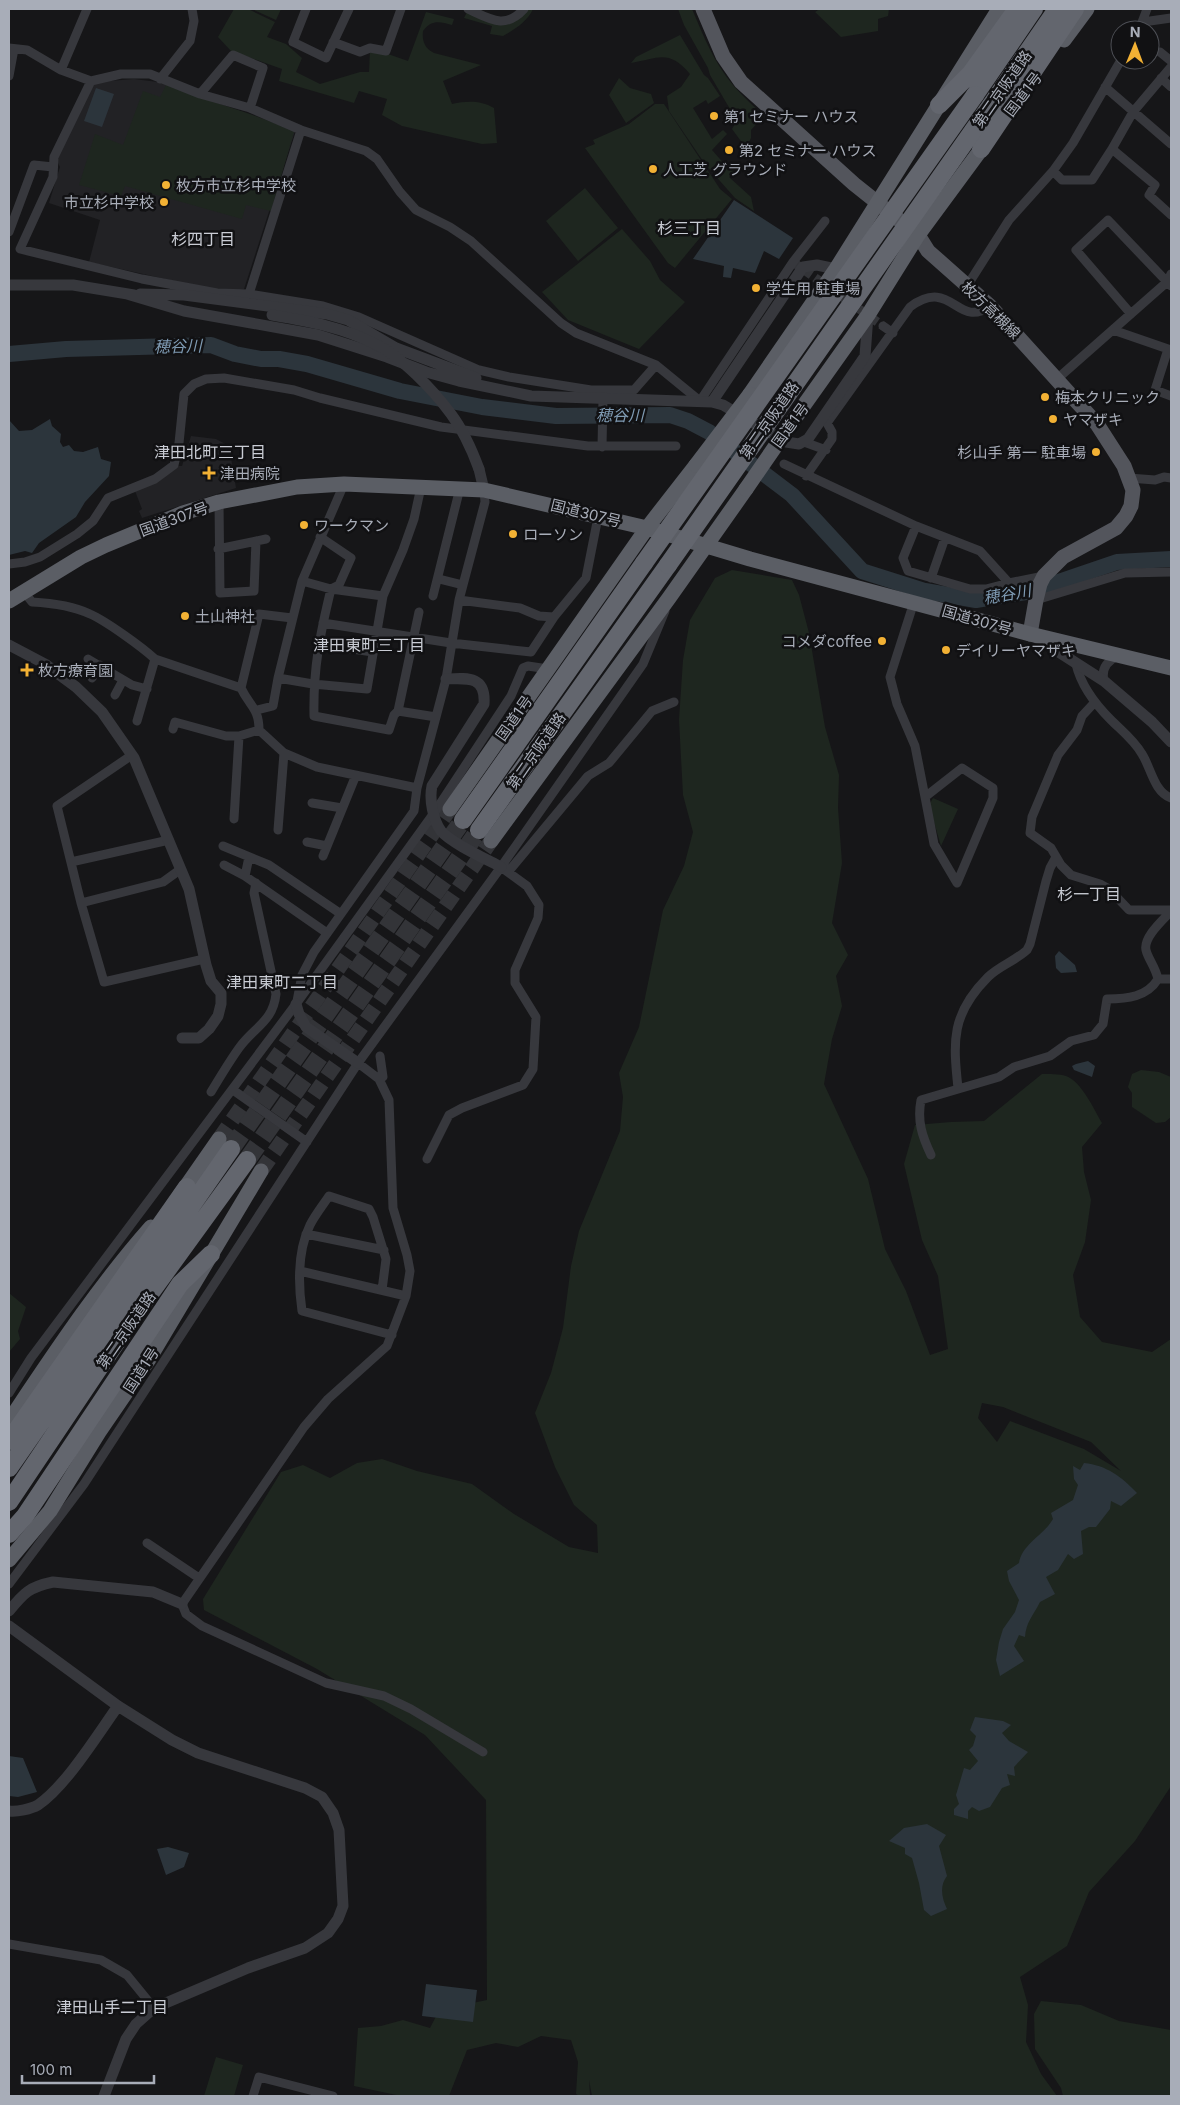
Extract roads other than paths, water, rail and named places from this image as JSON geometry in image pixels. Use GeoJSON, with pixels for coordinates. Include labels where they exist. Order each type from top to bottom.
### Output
{"type":"FeatureCollection","features":[{"type":"Feature","properties":{"kind":"highway","name":"国道1号"},"geometry":{"type":"LineString","coordinates":[[457,815],[548,669],[647,528],[750,394],[836,269],[876,202],[999,9]]}},
{"type":"Feature","properties":{"kind":"highway"},"geometry":{"type":"LineString","coordinates":[[939,104],[971,73],[1018,9]]}},
{"type":"Feature","properties":{"kind":"highway","name":"第二京阪道路"},"geometry":{"type":"LineString","coordinates":[[457,815],[644,563],[1034,9]]}},
{"type":"Feature","properties":{"kind":"highway","name":"第二京阪道路"},"geometry":{"type":"LineString","coordinates":[[485,835],[668,565],[1057,9]]}},
{"type":"Feature","properties":{"kind":"highway"},"geometry":{"type":"LineString","coordinates":[[981,149],[1075,9]]}},
{"type":"Feature","properties":{"kind":"highway","name":"国道1号"},"geometry":{"type":"LineString","coordinates":[[485,835],[669,598],[868,315],[918,235],[1087,9]]}},
{"type":"Feature","properties":{"kind":"highway","name":"国道307号"},"geometry":{"type":"LineString","coordinates":[[9,602],[81,557],[106,545],[183,513],[219,502],[297,487],[344,484],[460,488],[484,490],[647,528],[706,546],[1030,634],[1171,668]]}},
{"type":"Feature","properties":{"kind":"highway"},"geometry":{"type":"LineString","coordinates":[[9,1421],[71,1328],[122,1261],[225,1144]]}},
{"type":"Feature","properties":{"kind":"highway","name":"第二京阪道路"},"geometry":{"type":"LineString","coordinates":[[9,1468],[225,1144]]}},
{"type":"Feature","properties":{"kind":"highway","name":"第二京阪道路"},"geometry":{"type":"LineString","coordinates":[[9,1502],[136,1313],[247,1160]]}},
{"type":"Feature","properties":{"kind":"highway","name":"国道1号"},"geometry":{"type":"LineString","coordinates":[[9,1560],[50,1511],[98,1432],[149,1359],[261,1171]]}},
{"type":"Feature","properties":{"kind":"highway"},"geometry":{"type":"LineString","coordinates":[[9,1441],[187,1187]]}},
{"type":"Feature","properties":{"kind":"highway"},"geometry":{"type":"LineString","coordinates":[[9,1534],[25,1516],[180,1284],[211,1254]]}},
{"type":"Feature","properties":{"kind":"main road","name":"枚方高槻線"},"geometry":{"type":"LineString","coordinates":[[703,9],[723,56],[741,82],[876,202],[918,235],[928,251],[990,306],[1097,424],[1124,466],[1133,490],[1131,506],[1126,516],[1116,528],[1063,557],[1044,576],[1036,600],[1030,634]]}},
{"type":"Feature","properties":{"kind":"street"},"geometry":{"type":"LineString","coordinates":[[61,70],[88,9]]}},
{"type":"Feature","properties":{"kind":"street"},"geometry":{"type":"LineString","coordinates":[[160,79],[190,41],[194,21],[192,9]]}},
{"type":"Feature","properties":{"kind":"street"},"geometry":{"type":"LineString","coordinates":[[306,9],[293,42],[326,58],[349,9]]}},
{"type":"Feature","properties":{"kind":"street"},"geometry":{"type":"LineString","coordinates":[[333,42],[360,52],[370,48],[386,51],[401,9]]}},
{"type":"Feature","properties":{"kind":"street"},"geometry":{"type":"LineString","coordinates":[[468,9],[503,22],[518,15],[524,9]]}},
{"type":"Feature","properties":{"kind":"street"},"geometry":{"type":"LineString","coordinates":[[9,76],[11,49],[27,50],[61,70],[91,81],[121,74],[150,74],[200,94],[250,108],[301,130],[366,151],[376,159],[416,210],[450,227],[471,241],[561,323],[576,332],[656,365],[700,401]]}},
{"type":"Feature","properties":{"kind":"street"},"geometry":{"type":"LineString","coordinates":[[1160,52],[1171,61]]}},
{"type":"Feature","properties":{"kind":"street"},"geometry":{"type":"LineString","coordinates":[[200,94],[233,55],[263,68],[250,108]]}},
{"type":"Feature","properties":{"kind":"street"},"geometry":{"type":"LineString","coordinates":[[1053,171],[1062,180],[1092,180],[1133,112],[1171,67]]}},
{"type":"Feature","properties":{"kind":"street"},"geometry":{"type":"LineString","coordinates":[[967,286],[1009,220],[1053,171],[1085,126],[1115,70]]}},
{"type":"Feature","properties":{"kind":"street"},"geometry":{"type":"LineString","coordinates":[[1161,78],[1171,87]]}},
{"type":"Feature","properties":{"kind":"street"},"geometry":{"type":"LineString","coordinates":[[91,81],[54,157],[52,177],[20,249],[142,279],[217,293],[249,294],[323,306],[359,317],[471,367],[509,377],[591,390],[634,390],[656,365]]}},
{"type":"Feature","properties":{"kind":"street"},"geometry":{"type":"LineString","coordinates":[[1104,87],[1171,144]]}},
{"type":"Feature","properties":{"kind":"street"},"geometry":{"type":"LineString","coordinates":[[249,294],[301,130]]}},
{"type":"Feature","properties":{"kind":"street"},"geometry":{"type":"LineString","coordinates":[[1112,149],[1154,185],[1149,195],[1171,215]]}},
{"type":"Feature","properties":{"kind":"street"},"geometry":{"type":"LineString","coordinates":[[9,232],[34,165],[53,167]]}},
{"type":"Feature","properties":{"kind":"street"},"geometry":{"type":"LineString","coordinates":[[1057,379],[1170,280],[1108,220],[1076,250],[1131,314]]}},
{"type":"Feature","properties":{"kind":"street"},"geometry":{"type":"LineString","coordinates":[[700,401],[792,262],[825,221]]}},
{"type":"Feature","properties":{"kind":"street"},"geometry":{"type":"LineString","coordinates":[[712,402],[803,267],[816,265],[836,269]]}},
{"type":"Feature","properties":{"kind":"street"},"geometry":{"type":"LineString","coordinates":[[9,285],[74,285],[272,315],[343,330],[376,344],[402,361],[452,414],[474,454],[484,490],[485,502],[459,600],[446,679],[417,788],[414,812],[314,952],[302,976],[296,1004],[306,1027],[379,1079],[389,1100],[393,1208],[408,1255],[410,1271],[406,1296],[387,1346],[328,1399],[304,1427],[182,1604]]}},
{"type":"Feature","properties":{"kind":"street"},"geometry":{"type":"LineString","coordinates":[[127,294],[184,295],[327,314],[348,320],[396,348],[467,376],[603,403],[712,402],[723,405],[786,442],[799,444],[804,442],[865,356],[868,315]]}},
{"type":"Feature","properties":{"kind":"street"},"geometry":{"type":"LineString","coordinates":[[127,294],[184,311],[318,335],[459,381],[531,396],[569,397]]}},
{"type":"Feature","properties":{"kind":"street"},"geometry":{"type":"LineString","coordinates":[[806,476],[832,440],[832,432],[827,422],[910,307],[918,301],[929,298],[945,298],[967,312],[976,314],[990,306]]}},
{"type":"Feature","properties":{"kind":"street"},"geometry":{"type":"LineString","coordinates":[[883,326],[893,333]]}},
{"type":"Feature","properties":{"kind":"street"},"geometry":{"type":"LineString","coordinates":[[1113,330],[1170,349],[1155,390],[1171,396]]}},
{"type":"Feature","properties":{"kind":"street"},"geometry":{"type":"LineString","coordinates":[[9,564],[25,562],[46,553],[93,522],[108,498],[155,479],[174,465],[179,443],[184,394],[194,384],[206,379],[224,378],[294,390],[441,427],[602,447],[676,446]]}},
{"type":"Feature","properties":{"kind":"street"},"geometry":{"type":"LineString","coordinates":[[602,447],[603,403]]}},
{"type":"Feature","properties":{"kind":"street"},"geometry":{"type":"LineString","coordinates":[[804,442],[826,450]]}},
{"type":"Feature","properties":{"kind":"street"},"geometry":{"type":"LineString","coordinates":[[784,464],[806,476],[916,526],[980,551],[1009,583]]}},
{"type":"Feature","properties":{"kind":"street"},"geometry":{"type":"LineString","coordinates":[[1129,478],[1155,480],[1164,477],[1171,478]]}},
{"type":"Feature","properties":{"kind":"street"},"geometry":{"type":"LineString","coordinates":[[257,710],[273,706],[302,581],[344,484]]}},
{"type":"Feature","properties":{"kind":"street"},"geometry":{"type":"LineString","coordinates":[[278,678],[313,684],[367,689],[384,596],[414,518],[421,487]]}},
{"type":"Feature","properties":{"kind":"street"},"geometry":{"type":"LineString","coordinates":[[434,596],[460,488]]}},
{"type":"Feature","properties":{"kind":"street"},"geometry":{"type":"LineString","coordinates":[[219,502],[218,549],[220,593],[254,591],[256,541]]}},
{"type":"Feature","properties":{"kind":"street"},"geometry":{"type":"LineString","coordinates":[[323,624],[451,643],[531,652],[554,617],[586,578],[598,517]]}},
{"type":"Feature","properties":{"kind":"street"},"geometry":{"type":"LineString","coordinates":[[916,526],[903,558],[908,571],[970,589],[986,589],[1044,576]]}},
{"type":"Feature","properties":{"kind":"street"},"geometry":{"type":"LineString","coordinates":[[320,537],[351,558],[339,585],[331,589]]}},
{"type":"Feature","properties":{"kind":"street"},"geometry":{"type":"LineString","coordinates":[[931,578],[946,538]]}},
{"type":"Feature","properties":{"kind":"street"},"geometry":{"type":"LineString","coordinates":[[218,549],[266,539]]}},
{"type":"Feature","properties":{"kind":"street"},"geometry":{"type":"LineString","coordinates":[[1036,600],[1125,573],[1171,572]]}},
{"type":"Feature","properties":{"kind":"street"},"geometry":{"type":"LineString","coordinates":[[439,579],[463,585]]}},
{"type":"Feature","properties":{"kind":"street"},"geometry":{"type":"LineString","coordinates":[[302,581],[331,589],[384,596]]}},
{"type":"Feature","properties":{"kind":"street"},"geometry":{"type":"LineString","coordinates":[[331,589],[318,644],[313,684],[314,716],[389,730],[394,715],[398,712],[419,612]]}},
{"type":"Feature","properties":{"kind":"street"},"geometry":{"type":"LineString","coordinates":[[24,592],[32,602],[50,603],[90,614],[155,659],[242,688]]}},
{"type":"Feature","properties":{"kind":"street"},"geometry":{"type":"LineString","coordinates":[[9,1584],[84,1484],[358,1063],[504,870],[643,664],[669,598]]}},
{"type":"Feature","properties":{"kind":"street"},"geometry":{"type":"LineString","coordinates":[[459,600],[520,608],[539,616],[554,617]]}},
{"type":"Feature","properties":{"kind":"street"},"geometry":{"type":"LineString","coordinates":[[914,602],[890,676],[897,704],[915,746],[934,844],[957,884],[993,798],[993,788],[962,768],[925,797]]}},
{"type":"Feature","properties":{"kind":"street"},"geometry":{"type":"LineString","coordinates":[[292,618],[259,614],[242,688],[246,698],[257,710],[259,730],[284,753],[317,767],[417,788]]}},
{"type":"Feature","properties":{"kind":"street"},"geometry":{"type":"LineString","coordinates":[[1030,634],[1104,681],[1152,722],[1171,742]]}},
{"type":"Feature","properties":{"kind":"street"},"geometry":{"type":"LineString","coordinates":[[318,644],[373,652]]}},
{"type":"Feature","properties":{"kind":"street"},"geometry":{"type":"LineString","coordinates":[[9,645],[45,664],[76,687],[102,712],[132,755],[189,889],[204,959],[211,981],[221,993],[218,1016],[209,1029],[199,1038],[182,1038]]}},
{"type":"Feature","properties":{"kind":"street"},"geometry":{"type":"LineString","coordinates":[[1104,681],[1104,671],[1108,662],[1120,655]]}},
{"type":"Feature","properties":{"kind":"street"},"geometry":{"type":"LineString","coordinates":[[88,659],[132,685],[147,689]]}},
{"type":"Feature","properties":{"kind":"street"},"geometry":{"type":"LineString","coordinates":[[137,721],[155,659]]}},
{"type":"Feature","properties":{"kind":"street"},"geometry":{"type":"LineString","coordinates":[[1076,664],[1085,688],[1095,702],[1133,741],[1142,754],[1156,784],[1164,794],[1171,798]]}},
{"type":"Feature","properties":{"kind":"street"},"geometry":{"type":"LineString","coordinates":[[92,678],[100,665]]}},
{"type":"Feature","properties":{"kind":"street"},"geometry":{"type":"LineString","coordinates":[[9,1393],[31,1358],[296,1004],[434,813],[511,696],[523,668],[528,666],[548,669]]}},
{"type":"Feature","properties":{"kind":"street"},"geometry":{"type":"LineString","coordinates":[[427,1159],[449,1115],[462,1108],[523,1085],[532,1069],[536,1039],[536,1017],[515,983],[515,970],[538,918],[539,905],[527,886],[455,841],[441,830],[434,813],[430,797],[432,786],[484,704],[485,693],[476,681],[466,678],[446,679]]}},
{"type":"Feature","properties":{"kind":"street"},"geometry":{"type":"LineString","coordinates":[[115,695],[123,680]]}},
{"type":"Feature","properties":{"kind":"street"},"geometry":{"type":"LineString","coordinates":[[504,870],[588,776],[609,763],[652,711],[674,702]]}},
{"type":"Feature","properties":{"kind":"street"},"geometry":{"type":"LineString","coordinates":[[1095,702],[1082,716],[1077,730],[1058,755],[1030,822],[1030,833],[1051,848],[1071,875],[1100,884],[1109,889],[1129,910],[1171,910]]}},
{"type":"Feature","properties":{"kind":"street"},"geometry":{"type":"LineString","coordinates":[[398,712],[436,717]]}},
{"type":"Feature","properties":{"kind":"street"},"geometry":{"type":"LineString","coordinates":[[173,729],[175,722],[226,736],[239,736],[259,730]]}},
{"type":"Feature","properties":{"kind":"street"},"geometry":{"type":"LineString","coordinates":[[234,818],[239,736]]}},
{"type":"Feature","properties":{"kind":"street"},"geometry":{"type":"LineString","coordinates":[[278,830],[284,753]]}},
{"type":"Feature","properties":{"kind":"street"},"geometry":{"type":"LineString","coordinates":[[132,755],[57,806],[81,903],[104,982],[204,959]]}},
{"type":"Feature","properties":{"kind":"street"},"geometry":{"type":"LineString","coordinates":[[323,856],[356,775]]}},
{"type":"Feature","properties":{"kind":"street"},"geometry":{"type":"LineString","coordinates":[[312,803],[342,808]]}},
{"type":"Feature","properties":{"kind":"street"},"geometry":{"type":"LineString","coordinates":[[71,862],[169,840]]}},
{"type":"Feature","properties":{"kind":"street"},"geometry":{"type":"LineString","coordinates":[[307,842],[327,846]]}},
{"type":"Feature","properties":{"kind":"street"},"geometry":{"type":"LineString","coordinates":[[223,846],[269,865],[341,914]]}},
{"type":"Feature","properties":{"kind":"street"},"geometry":{"type":"LineString","coordinates":[[244,876],[249,857]]}},
{"type":"Feature","properties":{"kind":"street"},"geometry":{"type":"LineString","coordinates":[[958,1088],[954,1048],[960,1017],[965,1006],[989,977],[1027,950],[1048,874],[1056,857]]}},
{"type":"Feature","properties":{"kind":"street"},"geometry":{"type":"LineString","coordinates":[[224,865],[256,884],[327,934]]}},
{"type":"Feature","properties":{"kind":"street"},"geometry":{"type":"LineString","coordinates":[[81,903],[163,882],[181,869]]}},
{"type":"Feature","properties":{"kind":"street"},"geometry":{"type":"LineString","coordinates":[[211,1092],[240,1047],[268,1018],[274,1007],[276,994],[254,893],[256,884]]}},
{"type":"Feature","properties":{"kind":"street"},"geometry":{"type":"LineString","coordinates":[[931,1155],[920,1127],[919,1113],[922,1100],[958,1088],[978,1085],[999,1077],[1014,1067],[1050,1056],[1071,1041],[1094,1035],[1103,1024],[1107,999],[1132,997],[1153,987],[1158,979],[1156,969],[1146,951],[1146,944],[1156,927],[1171,910]]}},
{"type":"Feature","properties":{"kind":"street"},"geometry":{"type":"LineString","coordinates":[[1158,979],[1171,979]]}},
{"type":"Feature","properties":{"kind":"street"},"geometry":{"type":"LineString","coordinates":[[379,1079],[383,1076],[380,1056]]}},
{"type":"Feature","properties":{"kind":"street"},"geometry":{"type":"LineString","coordinates":[[232,1090],[307,1142]]}},
{"type":"Feature","properties":{"kind":"street"},"geometry":{"type":"LineString","coordinates":[[382,1290],[386,1259],[373,1216],[369,1209],[329,1196],[306,1234],[302,1249],[298,1284],[302,1311],[392,1335]]}},
{"type":"Feature","properties":{"kind":"street"},"geometry":{"type":"LineString","coordinates":[[306,1234],[384,1250]]}},
{"type":"Feature","properties":{"kind":"street"},"geometry":{"type":"LineString","coordinates":[[300,1271],[406,1296]]}},
{"type":"Feature","properties":{"kind":"street"},"geometry":{"type":"LineString","coordinates":[[147,1543],[199,1578]]}},
{"type":"Feature","properties":{"kind":"street"},"geometry":{"type":"LineString","coordinates":[[9,1611],[27,1590],[37,1585],[53,1582],[153,1592],[182,1604],[186,1614],[202,1626],[326,1683],[384,1696],[410,1708],[483,1752]]}},
{"type":"Feature","properties":{"kind":"street"},"geometry":{"type":"LineString","coordinates":[[9,1626],[118,1706],[172,1740],[198,1753],[305,1788],[322,1797],[333,1813],[340,1830],[343,1906],[338,1919],[328,1933],[305,1948],[248,1968],[154,2008],[136,2024],[126,2039],[104,2096]]}},
{"type":"Feature","properties":{"kind":"street"},"geometry":{"type":"LineString","coordinates":[[9,1810],[15,1811],[37,1806],[60,1786],[118,1706]]}},
{"type":"Feature","properties":{"kind":"street"},"geometry":{"type":"LineString","coordinates":[[9,1944],[100,1960],[127,1975],[154,2008]]}},
{"type":"Feature","properties":{"kind":"street"},"geometry":{"type":"LineString","coordinates":[[253,2096],[259,2077],[333,2096]]}},
{"type":"Feature","properties":{"kind":"waterway","name":"穂谷川"},"geometry":{"type":"LineString","coordinates":[[9,354],[66,349],[211,345],[235,354],[307,364],[400,391],[482,407],[556,416],[670,415],[688,421],[709,432],[792,495],[862,571],[925,591],[976,600],[1032,591],[1117,562],[1171,559]]}},
{"type":"Feature","properties":{"kind":"tunnel"},"geometry":{"type":"LineString","coordinates":[[793,262],[883,326]]}},
{"type":"Feature","properties":{"kind":"tunnel"},"geometry":{"type":"LineString","coordinates":[[219,1139],[450,809]]}},
{"type":"Feature","properties":{"kind":"tunnel"},"geometry":{"type":"LineString","coordinates":[[231,1149],[463,820]]}},
{"type":"Feature","properties":{"kind":"tunnel"},"geometry":{"type":"LineString","coordinates":[[247,1160],[479,830]]}},
{"type":"Feature","properties":{"kind":"tunnel"},"geometry":{"type":"LineString","coordinates":[[261,1171],[491,841]]}},
{"type":"Feature","properties":{"kind":"place","name":"第1 セミナー ハウス"},"geometry":{"type":"Point","coordinates":[714,116]}},
{"type":"Feature","properties":{"kind":"place","name":"第2 セミナー ハウス"},"geometry":{"type":"Point","coordinates":[729,150]}},
{"type":"Feature","properties":{"kind":"place","name":"人工芝 グラウンド"},"geometry":{"type":"Point","coordinates":[653,169]}},
{"type":"Feature","properties":{"kind":"place","name":"枚方市立杉中学校"},"geometry":{"type":"Point","coordinates":[166,185]}},
{"type":"Feature","properties":{"kind":"place","name":"市立杉中学校"},"geometry":{"type":"Point","coordinates":[164,202]}},
{"type":"Feature","properties":{"kind":"place","name":"学生用 駐車場"},"geometry":{"type":"Point","coordinates":[756,288]}},
{"type":"Feature","properties":{"kind":"place","name":"梅本クリニック"},"geometry":{"type":"Point","coordinates":[1045,397]}},
{"type":"Feature","properties":{"kind":"place","name":"ヤマザキ"},"geometry":{"type":"Point","coordinates":[1053,419]}},
{"type":"Feature","properties":{"kind":"place","name":"杉山手 第一 駐車場"},"geometry":{"type":"Point","coordinates":[1096,452]}},
{"type":"Feature","properties":{"kind":"place","name":"津田病院"},"geometry":{"type":"Point","coordinates":[209,473]}},
{"type":"Feature","properties":{"kind":"place","name":"ワークマン"},"geometry":{"type":"Point","coordinates":[304,525]}},
{"type":"Feature","properties":{"kind":"place","name":"ローソン"},"geometry":{"type":"Point","coordinates":[513,534]}},
{"type":"Feature","properties":{"kind":"place","name":"土山神社"},"geometry":{"type":"Point","coordinates":[185,616]}},
{"type":"Feature","properties":{"kind":"place","name":"コメダcoffee"},"geometry":{"type":"Point","coordinates":[882,641]}},
{"type":"Feature","properties":{"kind":"place","name":"デイリーヤマザキ"},"geometry":{"type":"Point","coordinates":[946,650]}},
{"type":"Feature","properties":{"kind":"place","name":"枚方療育園"},"geometry":{"type":"Point","coordinates":[27,670]}},
{"type":"Feature","properties":{"kind":"district","name":"杉三丁目"},"geometry":{"type":"Point","coordinates":[689,228]}},
{"type":"Feature","properties":{"kind":"district","name":"杉四丁目"},"geometry":{"type":"Point","coordinates":[203,239]}},
{"type":"Feature","properties":{"kind":"district","name":"津田北町三丁目"},"geometry":{"type":"Point","coordinates":[210,452]}},
{"type":"Feature","properties":{"kind":"district","name":"津田東町三丁目"},"geometry":{"type":"Point","coordinates":[369,645]}},
{"type":"Feature","properties":{"kind":"district","name":"杉一丁目"},"geometry":{"type":"Point","coordinates":[1089,894]}},
{"type":"Feature","properties":{"kind":"district","name":"津田東町二丁目"},"geometry":{"type":"Point","coordinates":[282,982]}},
{"type":"Feature","properties":{"kind":"district","name":"津田山手二丁目"},"geometry":{"type":"Point","coordinates":[112,2007]}}]}
